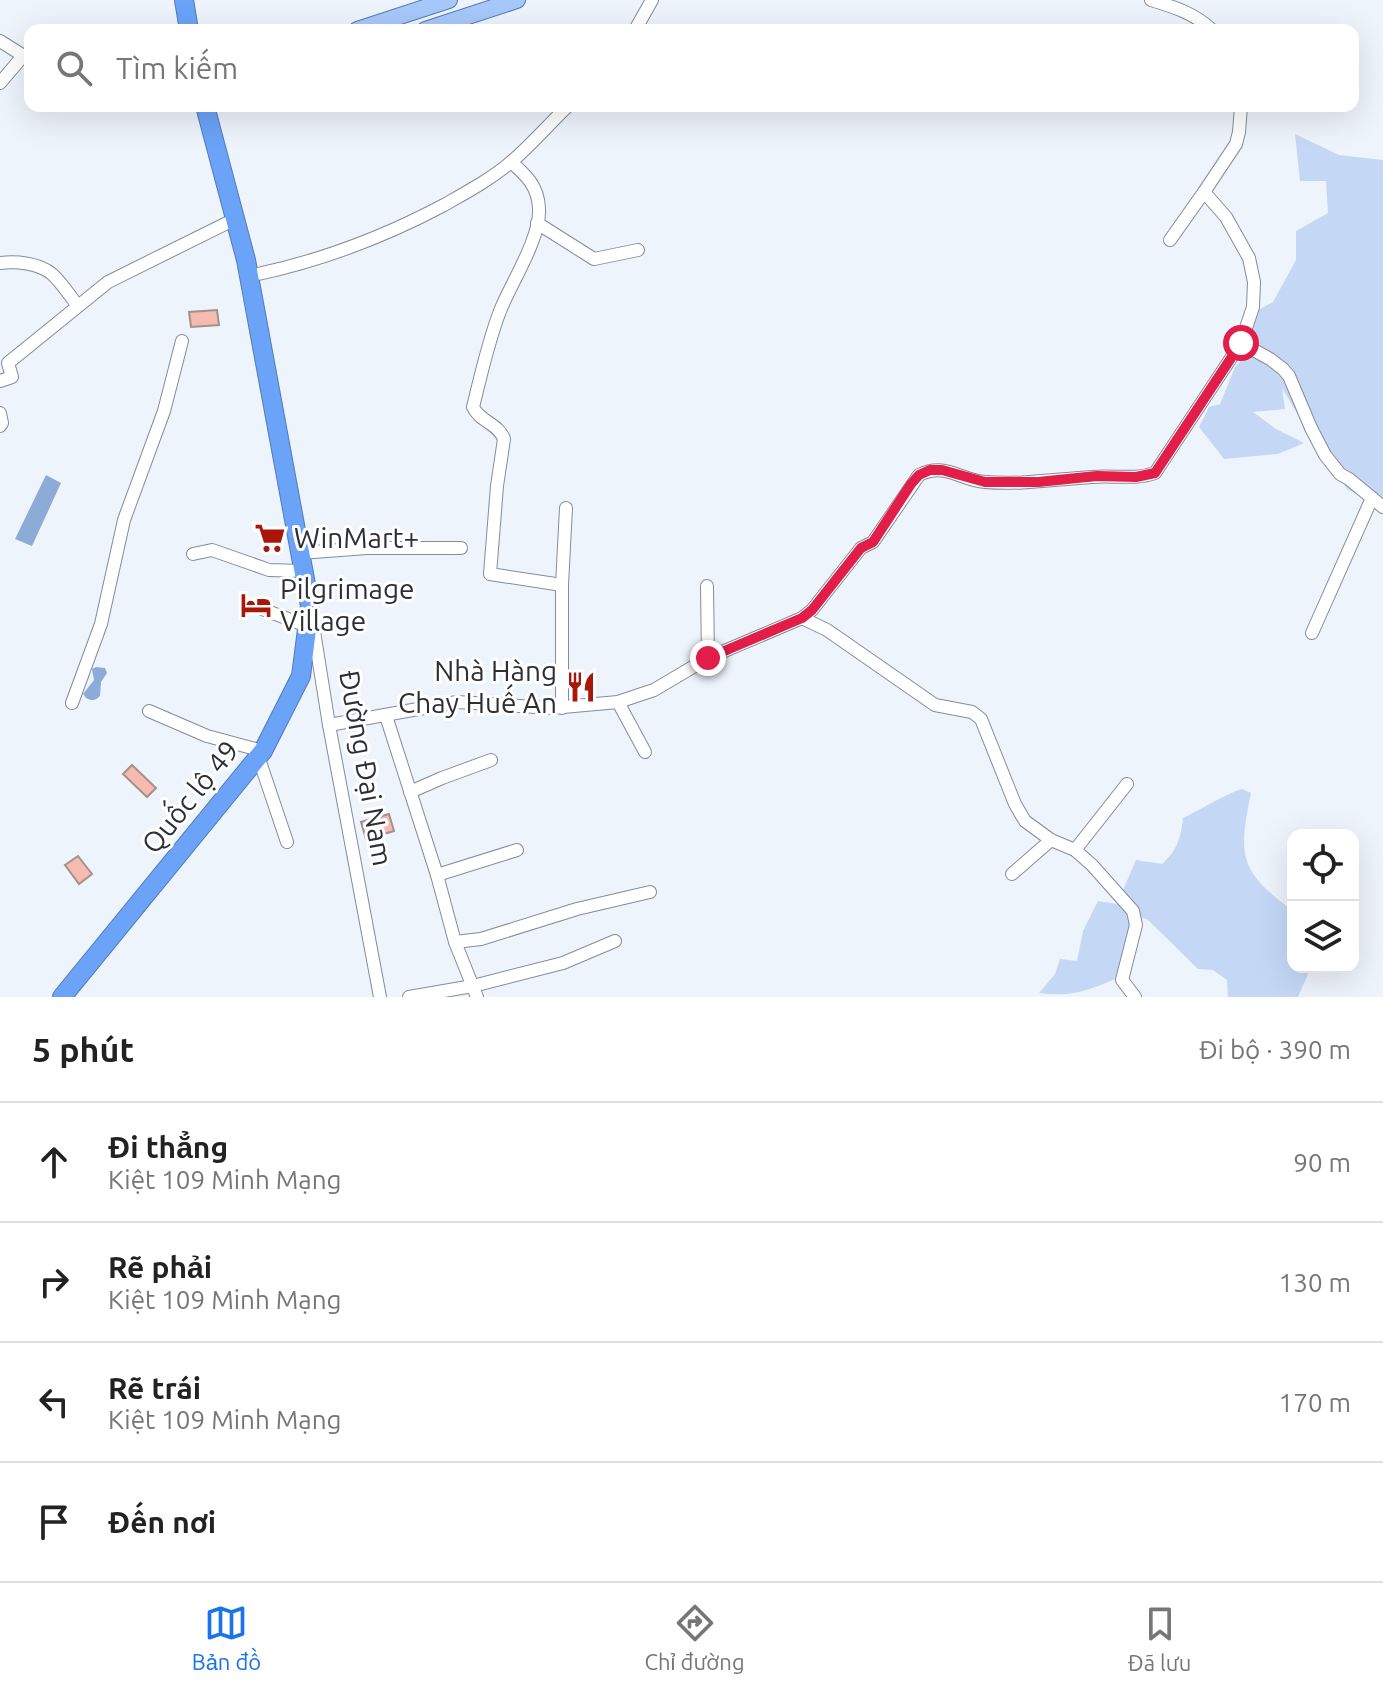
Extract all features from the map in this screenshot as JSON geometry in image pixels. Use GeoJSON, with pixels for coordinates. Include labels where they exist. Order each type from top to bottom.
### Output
{"type":"FeatureCollection","features":[{"type":"Feature","properties":{"kind":"highway"},"geometry":{"type":"LineString","coordinates":[[184,0],[188,24]]}},
{"type":"Feature","properties":{"kind":"highway","name":"Đường Đại Nam"},"geometry":{"type":"LineString","coordinates":[[207,112],[249,276],[310,606]]}},
{"type":"Feature","properties":{"kind":"highway","name":"Quốc lộ 49"},"geometry":{"type":"LineString","coordinates":[[62,997],[261,753],[301,676],[310,606]]}},
{"type":"Feature","properties":{"kind":"main road"},"geometry":{"type":"LineString","coordinates":[[375,24],[449,0]]}},
{"type":"Feature","properties":{"kind":"main road"},"geometry":{"type":"LineString","coordinates":[[443,24],[517,0]]}},
{"type":"Feature","properties":{"kind":"street"},"geometry":{"type":"LineString","coordinates":[[638,24],[652,0]]}},
{"type":"Feature","properties":{"kind":"street"},"geometry":{"type":"LineString","coordinates":[[1151,0],[1180,9],[1205,24]]}},
{"type":"Feature","properties":{"kind":"street"},"geometry":{"type":"LineString","coordinates":[[0,41],[24,56]]}},
{"type":"Feature","properties":{"kind":"street"},"geometry":{"type":"LineString","coordinates":[[0,83],[24,61]]}},
{"type":"Feature","properties":{"kind":"street"},"geometry":{"type":"LineString","coordinates":[[249,276],[325,257],[395,230],[458,197],[511,162],[562,112]]}},
{"type":"Feature","properties":{"kind":"street"},"geometry":{"type":"LineString","coordinates":[[1170,240],[1236,144],[1241,112]]}},
{"type":"Feature","properties":{"kind":"street"},"geometry":{"type":"LineString","coordinates":[[511,162],[534,186],[539,207],[526,255],[500,310],[473,407],[475,413],[502,433],[504,439],[490,574],[562,585]]}},
{"type":"Feature","properties":{"kind":"street"},"geometry":{"type":"LineString","coordinates":[[329,725],[457,702],[562,708],[618,702],[654,690],[708,658],[802,618],[812,610],[861,548],[873,542],[919,475],[930,470],[993,482],[1136,477],[1155,473],[1241,343],[1253,307],[1254,282],[1249,258],[1226,217],[1204,192]]}},
{"type":"Feature","properties":{"kind":"street"},"geometry":{"type":"LineString","coordinates":[[0,381],[12,377],[8,363],[108,282],[235,219]]}},
{"type":"Feature","properties":{"kind":"street"},"geometry":{"type":"LineString","coordinates":[[537,223],[594,259],[638,250]]}},
{"type":"Feature","properties":{"kind":"street"},"geometry":{"type":"LineString","coordinates":[[0,263],[17,262],[51,273],[78,306]]}},
{"type":"Feature","properties":{"kind":"street"},"geometry":{"type":"LineString","coordinates":[[72,703],[101,624],[124,520],[164,411],[182,341]]}},
{"type":"Feature","properties":{"kind":"street"},"geometry":{"type":"LineString","coordinates":[[1241,343],[1283,369],[1325,455],[1340,474],[1383,507]]}},
{"type":"Feature","properties":{"kind":"street"},"geometry":{"type":"LineString","coordinates":[[0,413],[0,426]]}},
{"type":"Feature","properties":{"kind":"street"},"geometry":{"type":"LineString","coordinates":[[1312,633],[1372,498]]}},
{"type":"Feature","properties":{"kind":"street"},"geometry":{"type":"LineString","coordinates":[[562,708],[562,585],[566,508]]}},
{"type":"Feature","properties":{"kind":"street"},"geometry":{"type":"LineString","coordinates":[[193,554],[212,550],[269,570],[367,548],[461,548]]}},
{"type":"Feature","properties":{"kind":"street"},"geometry":{"type":"LineString","coordinates":[[707,586],[708,658]]}},
{"type":"Feature","properties":{"kind":"street","name":"Đường Đại Nam"},"geometry":{"type":"LineString","coordinates":[[310,606],[380,997]]}},
{"type":"Feature","properties":{"kind":"street"},"geometry":{"type":"LineString","coordinates":[[262,609],[307,626]]}},
{"type":"Feature","properties":{"kind":"street"},"geometry":{"type":"LineString","coordinates":[[802,618],[827,630],[935,705],[972,712],[981,719],[1015,804],[1025,821],[1051,840],[1075,850],[1133,911],[1136,925],[1122,980],[1135,997]]}},
{"type":"Feature","properties":{"kind":"street"},"geometry":{"type":"LineString","coordinates":[[618,702],[645,752]]}},
{"type":"Feature","properties":{"kind":"street"},"geometry":{"type":"LineString","coordinates":[[149,711],[207,736],[261,753],[287,842]]}},
{"type":"Feature","properties":{"kind":"street"},"geometry":{"type":"LineString","coordinates":[[386,716],[455,942],[475,992]]}},
{"type":"Feature","properties":{"kind":"street"},"geometry":{"type":"LineString","coordinates":[[410,792],[491,760]]}},
{"type":"Feature","properties":{"kind":"street"},"geometry":{"type":"LineString","coordinates":[[1075,850],[1127,784]]}},
{"type":"Feature","properties":{"kind":"street"},"geometry":{"type":"LineString","coordinates":[[1012,874],[1051,840]]}},
{"type":"Feature","properties":{"kind":"street"},"geometry":{"type":"LineString","coordinates":[[437,875],[517,850]]}},
{"type":"Feature","properties":{"kind":"street"},"geometry":{"type":"LineString","coordinates":[[455,942],[481,939],[577,909],[650,892]]}},
{"type":"Feature","properties":{"kind":"street"},"geometry":{"type":"LineString","coordinates":[[409,997],[475,992],[563,963],[615,941]]}},
{"type":"Feature","properties":{"kind":"shaded area"},"geometry":{"type":"Polygon","coordinates":[[[1295,134],[1339,155],[1383,160],[1383,503],[1348,490],[1321,454],[1282,388],[1285,409],[1253,412],[1276,429],[1304,443],[1278,454],[1224,459],[1199,427],[1209,407],[1220,404],[1235,367],[1246,355],[1244,330],[1251,314],[1273,302],[1296,260],[1296,231],[1328,213],[1326,181],[1300,181],[1295,134]]]}},
{"type":"Feature","properties":{"kind":"shaded area"},"geometry":{"type":"Polygon","coordinates":[[[46,475],[61,483],[32,546],[15,539],[46,475]]]}},
{"type":"Feature","properties":{"kind":"shaded area"},"geometry":{"type":"Polygon","coordinates":[[[105,668],[107,673],[101,682],[100,696],[92,700],[83,694],[94,680],[92,669],[105,668]]]}},
{"type":"Feature","properties":{"kind":"shaded area"},"geometry":{"type":"Polygon","coordinates":[[[1242,789],[1251,793],[1244,832],[1247,861],[1262,885],[1287,906],[1287,973],[1308,973],[1298,997],[1228,997],[1227,980],[1213,970],[1198,969],[1147,919],[1131,916],[1115,979],[1078,992],[1039,993],[1055,974],[1060,959],[1077,961],[1083,931],[1098,901],[1117,904],[1136,860],[1162,864],[1177,843],[1183,818],[1242,789]]]}},
{"type":"Feature","properties":{"kind":"building"},"geometry":{"type":"Polygon","coordinates":[[[217,310],[219,325],[191,327],[189,312],[217,310]]]}},
{"type":"Feature","properties":{"kind":"building"},"geometry":{"type":"Polygon","coordinates":[[[132,765],[156,788],[147,797],[123,774],[132,765]]]}},
{"type":"Feature","properties":{"kind":"building"},"geometry":{"type":"Polygon","coordinates":[[[389,814],[394,831],[366,839],[361,822],[389,814]]]}},
{"type":"Feature","properties":{"kind":"building"},"geometry":{"type":"Polygon","coordinates":[[[78,856],[92,874],[79,884],[65,865],[78,856]]]}},
{"type":"Feature","properties":{"kind":"place","name":"WinMart+"},"geometry":{"type":"Point","coordinates":[270,538]}},
{"type":"Feature","properties":{"kind":"place","name":"Pilgrimage Village"},"geometry":{"type":"Point","coordinates":[256,605]}},
{"type":"Feature","properties":{"kind":"place","name":"Nhà Hàng Chay Huế An"},"geometry":{"type":"Point","coordinates":[581,687]}},
{"type":"Feature","properties":{"kind":"route"},"geometry":{"type":"LineString","coordinates":[[708,658],[802,618],[812,610],[861,548],[873,542],[911,484],[919,475],[930,470],[942,470],[985,482],[1136,477],[1155,473],[1241,343]]}}]}
